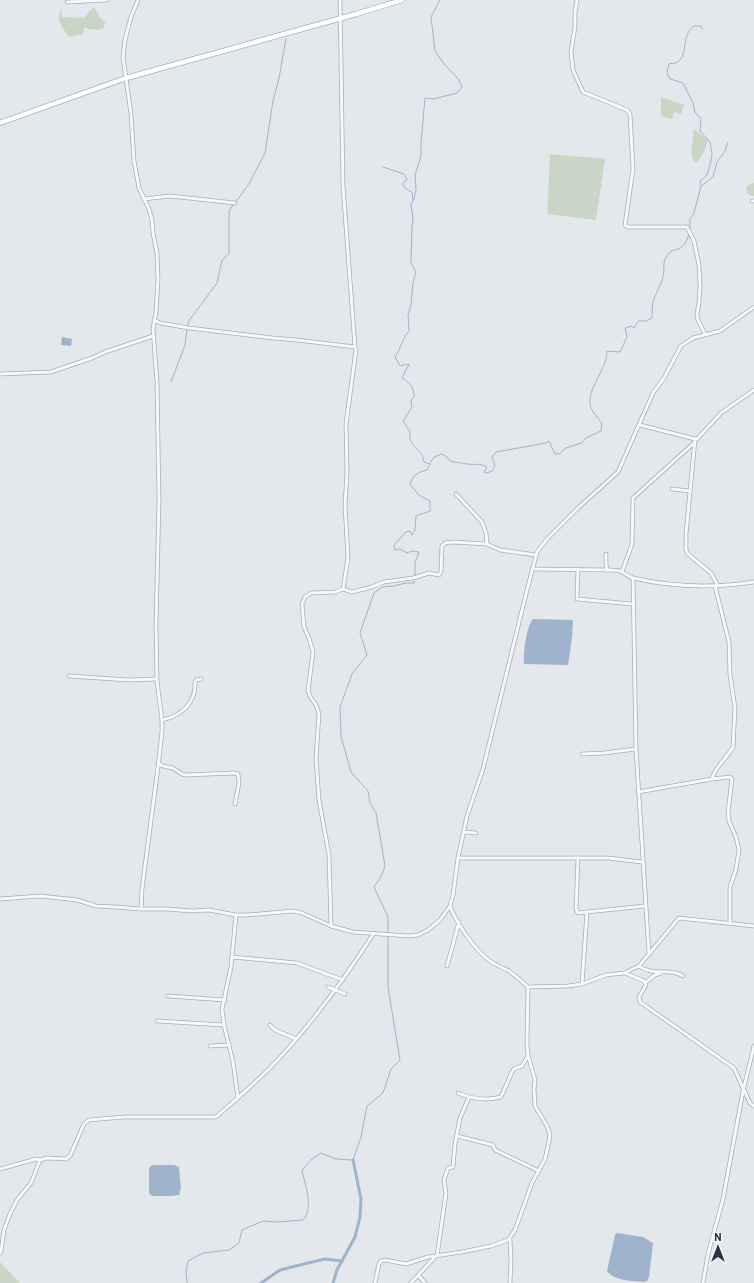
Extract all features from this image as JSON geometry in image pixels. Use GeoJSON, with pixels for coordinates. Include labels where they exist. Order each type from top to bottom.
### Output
{"type":"FeatureCollection","features":[{"type":"Feature","properties":{"kind":"street"},"geometry":{"type":"LineString","coordinates":[[67,2],[108,0]]}},
{"type":"Feature","properties":{"kind":"street"},"geometry":{"type":"LineString","coordinates":[[138,0],[131,17],[125,40],[123,57],[131,114],[134,161],[139,188],[152,220],[157,253],[158,280],[156,312],[153,329],[157,382],[158,500],[156,625],[157,679],[162,720],[159,764],[142,888],[142,909]]}},
{"type":"Feature","properties":{"kind":"street"},"geometry":{"type":"LineString","coordinates":[[340,0],[343,186],[356,350],[346,424],[347,472],[345,505],[348,558],[343,589]]}},
{"type":"Feature","properties":{"kind":"street"},"geometry":{"type":"LineString","coordinates":[[0,123],[126,78],[341,19],[402,0]]}},
{"type":"Feature","properties":{"kind":"street"},"geometry":{"type":"LineString","coordinates":[[577,0],[571,52],[573,70],[583,92],[627,110],[630,114],[633,169],[625,225],[628,227],[687,227],[694,241],[699,265],[700,286],[697,314],[698,320],[705,334]]}},
{"type":"Feature","properties":{"kind":"street"},"geometry":{"type":"LineString","coordinates":[[144,199],[170,196],[235,203]]}},
{"type":"Feature","properties":{"kind":"street"},"geometry":{"type":"LineString","coordinates":[[0,899],[40,896],[77,900],[96,906],[166,909],[192,912],[209,910],[236,915],[293,911],[302,913],[331,926],[353,932],[390,934],[399,936],[418,935],[432,927],[440,920],[450,906],[467,816],[483,769],[536,555],[548,539],[579,507],[618,472],[653,393],[664,378],[681,346],[693,338],[720,331],[754,307]]}},
{"type":"Feature","properties":{"kind":"street"},"geometry":{"type":"LineString","coordinates":[[154,320],[160,323],[188,328],[355,347]]}},
{"type":"Feature","properties":{"kind":"street"},"geometry":{"type":"LineString","coordinates":[[0,374],[51,372],[153,336]]}},
{"type":"Feature","properties":{"kind":"street"},"geometry":{"type":"LineString","coordinates":[[622,572],[632,544],[633,498],[697,439],[721,413],[754,390]]}},
{"type":"Feature","properties":{"kind":"street"},"geometry":{"type":"LineString","coordinates":[[640,425],[695,440]]}},
{"type":"Feature","properties":{"kind":"street"},"geometry":{"type":"LineString","coordinates":[[695,440],[686,534],[686,550],[688,554],[711,573],[716,586],[727,632],[730,674],[735,708],[733,747],[731,752],[715,772],[712,779]]}},
{"type":"Feature","properties":{"kind":"street"},"geometry":{"type":"LineString","coordinates":[[672,489],[690,491]]}},
{"type":"Feature","properties":{"kind":"street"},"geometry":{"type":"LineString","coordinates":[[456,494],[482,522],[486,533],[487,544]]}},
{"type":"Feature","properties":{"kind":"street"},"geometry":{"type":"LineString","coordinates":[[331,926],[329,855],[319,800],[316,760],[319,714],[316,705],[310,698],[308,691],[313,652],[304,627],[302,604],[305,598],[311,593],[335,592],[343,589],[352,592],[384,582],[413,578],[429,573],[439,575],[441,572],[442,546],[445,543],[487,544],[500,550],[536,555]]}},
{"type":"Feature","properties":{"kind":"street"},"geometry":{"type":"LineString","coordinates":[[606,554],[607,570]]}},
{"type":"Feature","properties":{"kind":"street"},"geometry":{"type":"LineString","coordinates":[[532,569],[607,570],[622,572],[633,578],[674,584],[716,586],[754,582]]}},
{"type":"Feature","properties":{"kind":"street"},"geometry":{"type":"LineString","coordinates":[[578,569],[577,599],[632,604]]}},
{"type":"Feature","properties":{"kind":"street"},"geometry":{"type":"LineString","coordinates":[[633,578],[632,604],[636,749],[649,954]]}},
{"type":"Feature","properties":{"kind":"street"},"geometry":{"type":"LineString","coordinates":[[68,676],[129,680],[157,679]]}},
{"type":"Feature","properties":{"kind":"street"},"geometry":{"type":"LineString","coordinates":[[162,720],[175,717],[191,703],[194,683],[196,680],[201,679]]}},
{"type":"Feature","properties":{"kind":"street"},"geometry":{"type":"LineString","coordinates":[[582,754],[636,749]]}},
{"type":"Feature","properties":{"kind":"street"},"geometry":{"type":"LineString","coordinates":[[159,764],[164,767],[173,768],[185,775],[238,774],[240,783],[235,804]]}},
{"type":"Feature","properties":{"kind":"street"},"geometry":{"type":"LineString","coordinates":[[638,792],[712,779],[732,778],[728,812],[739,850],[736,869],[730,887],[730,923]]}},
{"type":"Feature","properties":{"kind":"street"},"geometry":{"type":"LineString","coordinates":[[464,832],[476,833]]}},
{"type":"Feature","properties":{"kind":"street"},"geometry":{"type":"LineString","coordinates":[[458,858],[608,858],[642,862]]}},
{"type":"Feature","properties":{"kind":"street"},"geometry":{"type":"LineString","coordinates":[[578,858],[576,910],[578,913],[646,906]]}},
{"type":"Feature","properties":{"kind":"street"},"geometry":{"type":"LineString","coordinates":[[450,906],[452,912],[467,936],[481,953],[491,961],[518,977],[528,987],[527,1044],[528,1056],[535,1080],[535,1106],[550,1134],[547,1153],[532,1183],[515,1230],[510,1239],[512,1261],[510,1283]]}},
{"type":"Feature","properties":{"kind":"street"},"geometry":{"type":"LineString","coordinates":[[582,984],[587,912]]}},
{"type":"Feature","properties":{"kind":"street"},"geometry":{"type":"LineString","coordinates":[[236,915],[232,956],[225,1000],[222,1009],[224,1025],[233,1062],[238,1098]]}},
{"type":"Feature","properties":{"kind":"street"},"geometry":{"type":"LineString","coordinates":[[528,987],[568,986],[582,984],[606,975],[624,973],[639,966],[679,918],[754,926]]}},
{"type":"Feature","properties":{"kind":"street"},"geometry":{"type":"LineString","coordinates":[[447,966],[459,922]]}},
{"type":"Feature","properties":{"kind":"street"},"geometry":{"type":"LineString","coordinates":[[0,1169],[47,1158],[66,1159],[70,1156],[84,1124],[89,1120],[124,1117],[216,1117],[270,1068],[296,1039],[336,990],[374,933]]}},
{"type":"Feature","properties":{"kind":"street"},"geometry":{"type":"LineString","coordinates":[[232,956],[298,963],[343,980]]}},
{"type":"Feature","properties":{"kind":"street"},"geometry":{"type":"LineString","coordinates":[[639,966],[652,972],[680,973],[683,976]]}},
{"type":"Feature","properties":{"kind":"street"},"geometry":{"type":"LineString","coordinates":[[666,972],[655,975],[646,982],[646,985],[639,997],[640,1002],[734,1068],[743,1091],[750,1104],[754,1106]]}},
{"type":"Feature","properties":{"kind":"street"},"geometry":{"type":"LineString","coordinates":[[624,973],[646,982]]}},
{"type":"Feature","properties":{"kind":"street"},"geometry":{"type":"LineString","coordinates":[[328,987],[345,994]]}},
{"type":"Feature","properties":{"kind":"street"},"geometry":{"type":"LineString","coordinates":[[168,996],[225,1000]]}},
{"type":"Feature","properties":{"kind":"street"},"geometry":{"type":"LineString","coordinates":[[157,1022],[224,1025]]}},
{"type":"Feature","properties":{"kind":"street"},"geometry":{"type":"LineString","coordinates":[[270,1025],[275,1030],[296,1039]]}},
{"type":"Feature","properties":{"kind":"street"},"geometry":{"type":"LineString","coordinates":[[210,1046],[229,1045]]}},
{"type":"Feature","properties":{"kind":"street"},"geometry":{"type":"LineString","coordinates":[[703,1283],[708,1254],[723,1199],[743,1091],[754,1046]]}},
{"type":"Feature","properties":{"kind":"street"},"geometry":{"type":"LineString","coordinates":[[458,1093],[469,1097],[490,1099],[501,1097],[512,1072],[514,1069],[522,1066],[528,1056]]}},
{"type":"Feature","properties":{"kind":"street"},"geometry":{"type":"LineString","coordinates":[[411,1283],[436,1256],[446,1193],[444,1180],[448,1168],[453,1167],[455,1144],[460,1118],[469,1097]]}},
{"type":"Feature","properties":{"kind":"street"},"geometry":{"type":"LineString","coordinates":[[457,1136],[493,1145],[495,1150],[539,1171]]}},
{"type":"Feature","properties":{"kind":"street"},"geometry":{"type":"LineString","coordinates":[[0,1253],[4,1230],[10,1214],[17,1200],[31,1183],[40,1160]]}},
{"type":"Feature","properties":{"kind":"street"},"geometry":{"type":"LineString","coordinates":[[375,1283],[381,1261],[385,1260],[406,1264],[428,1257],[491,1246],[510,1239]]}},
{"type":"Feature","properties":{"kind":"street"},"geometry":{"type":"LineString","coordinates":[[419,1276],[424,1283]]}},
{"type":"Feature","properties":{"kind":"green space"},"geometry":{"type":"Polygon","coordinates":[[[94,7],[101,19],[105,21],[104,28],[99,30],[84,28],[83,34],[69,37],[59,21],[61,9],[62,17],[84,18],[94,7]]]}},
{"type":"Feature","properties":{"kind":"green space"},"geometry":{"type":"Polygon","coordinates":[[[661,97],[684,105],[681,114],[674,112],[672,119],[661,116],[661,97]]]}},
{"type":"Feature","properties":{"kind":"green space"},"geometry":{"type":"Polygon","coordinates":[[[694,129],[708,140],[704,152],[697,162],[694,161],[691,154],[694,129]]]}},
{"type":"Feature","properties":{"kind":"green space"},"geometry":{"type":"Polygon","coordinates":[[[550,154],[605,159],[596,220],[547,214],[550,154]]]}},
{"type":"Feature","properties":{"kind":"green space"},"geometry":{"type":"Polygon","coordinates":[[[754,183],[754,196],[751,196],[747,193],[746,189],[748,185],[754,183]]]}},
{"type":"Feature","properties":{"kind":"green space"},"geometry":{"type":"Polygon","coordinates":[[[0,1262],[20,1283],[0,1283],[0,1262]]]}},
{"type":"Feature","properties":{"kind":"water"},"geometry":{"type":"Polygon","coordinates":[[[62,337],[72,339],[71,346],[61,345],[62,337]]]}},
{"type":"Feature","properties":{"kind":"water"},"geometry":{"type":"Polygon","coordinates":[[[533,619],[573,620],[568,665],[524,664],[528,628],[533,619]]]}},
{"type":"Feature","properties":{"kind":"water"},"geometry":{"type":"Polygon","coordinates":[[[152,1165],[174,1165],[179,1167],[181,1188],[179,1195],[152,1196],[149,1193],[149,1168],[152,1165]]]}},
{"type":"Feature","properties":{"kind":"water"},"geometry":{"type":"Polygon","coordinates":[[[617,1233],[643,1237],[653,1243],[649,1277],[647,1281],[644,1282],[619,1279],[607,1271],[615,1235],[617,1233]]]}},
{"type":"Feature","properties":{"kind":"waterway"},"geometry":{"type":"LineString","coordinates":[[415,576],[415,563],[419,552],[411,551],[407,553],[400,549],[395,550],[394,545],[406,532],[410,531],[412,535],[415,530],[416,516],[430,511],[430,501],[419,495],[410,484],[414,476],[427,470],[430,464],[424,462],[422,455],[410,440],[410,432],[403,421],[412,407],[411,400],[414,397],[414,394],[411,386],[402,378],[409,364],[400,366],[395,357],[409,331],[408,315],[416,272],[411,263],[413,218],[411,204],[416,190],[415,175],[421,156],[425,98],[433,99],[457,93],[462,87],[459,80],[444,64],[435,51],[431,17],[440,0]]}},
{"type":"Feature","properties":{"kind":"waterway"},"geometry":{"type":"LineString","coordinates":[[701,186],[700,181],[707,175],[711,161],[712,154],[710,142],[700,131],[701,119],[695,112],[693,103],[683,83],[670,79],[667,73],[669,64],[680,60],[684,51],[687,35],[690,30],[694,26],[701,26],[702,29]]}},
{"type":"Feature","properties":{"kind":"waterway"},"geometry":{"type":"LineString","coordinates":[[236,202],[250,182],[265,153],[273,101],[286,39]]}},
{"type":"Feature","properties":{"kind":"waterway"},"geometry":{"type":"LineString","coordinates":[[690,231],[690,219],[694,213],[701,186],[713,177],[717,162],[725,151],[728,142]]}},
{"type":"Feature","properties":{"kind":"waterway"},"geometry":{"type":"LineString","coordinates":[[383,167],[404,174],[407,180],[403,183],[403,185],[406,189],[412,192],[413,200]]}},
{"type":"Feature","properties":{"kind":"waterway"},"geometry":{"type":"LineString","coordinates":[[188,326],[188,322],[217,283],[222,260],[229,254],[229,211],[234,204]]}},
{"type":"Feature","properties":{"kind":"waterway"},"geometry":{"type":"LineString","coordinates":[[430,463],[434,457],[442,454],[450,461],[487,467],[484,472],[487,473],[492,471],[495,466],[492,457],[496,452],[546,443],[549,441],[555,454],[559,454],[566,448],[582,443],[586,438],[601,431],[602,424],[592,410],[590,401],[593,387],[604,366],[607,351],[620,352],[627,337],[625,328],[631,326],[634,328],[638,321],[646,321],[652,318],[653,302],[664,274],[665,258],[672,251],[681,248],[689,234]]}},
{"type":"Feature","properties":{"kind":"waterway"},"geometry":{"type":"LineString","coordinates":[[171,382],[185,345],[187,329]]}},
{"type":"Feature","properties":{"kind":"waterway"},"geometry":{"type":"LineString","coordinates":[[187,1283],[186,1271],[188,1261],[203,1253],[229,1250],[239,1243],[242,1230],[263,1221],[277,1222],[303,1220],[308,1209],[308,1196],[302,1170],[312,1159],[321,1153],[336,1159],[353,1160],[361,1137],[367,1106],[383,1093],[391,1069],[400,1060],[388,987],[388,917],[374,887],[382,875],[385,866],[376,813],[370,803],[368,791],[351,772],[341,736],[340,707],[352,674],[367,655],[360,633],[374,593],[382,587],[414,583],[414,579]]}},
{"type":"Feature","properties":{"kind":"waterway"},"geometry":{"type":"LineString","coordinates":[[333,1283],[337,1270],[355,1237],[360,1217],[361,1199],[353,1160]]}},
{"type":"Feature","properties":{"kind":"waterway"},"geometry":{"type":"LineString","coordinates":[[261,1283],[280,1270],[325,1259],[342,1261]]}}]}
